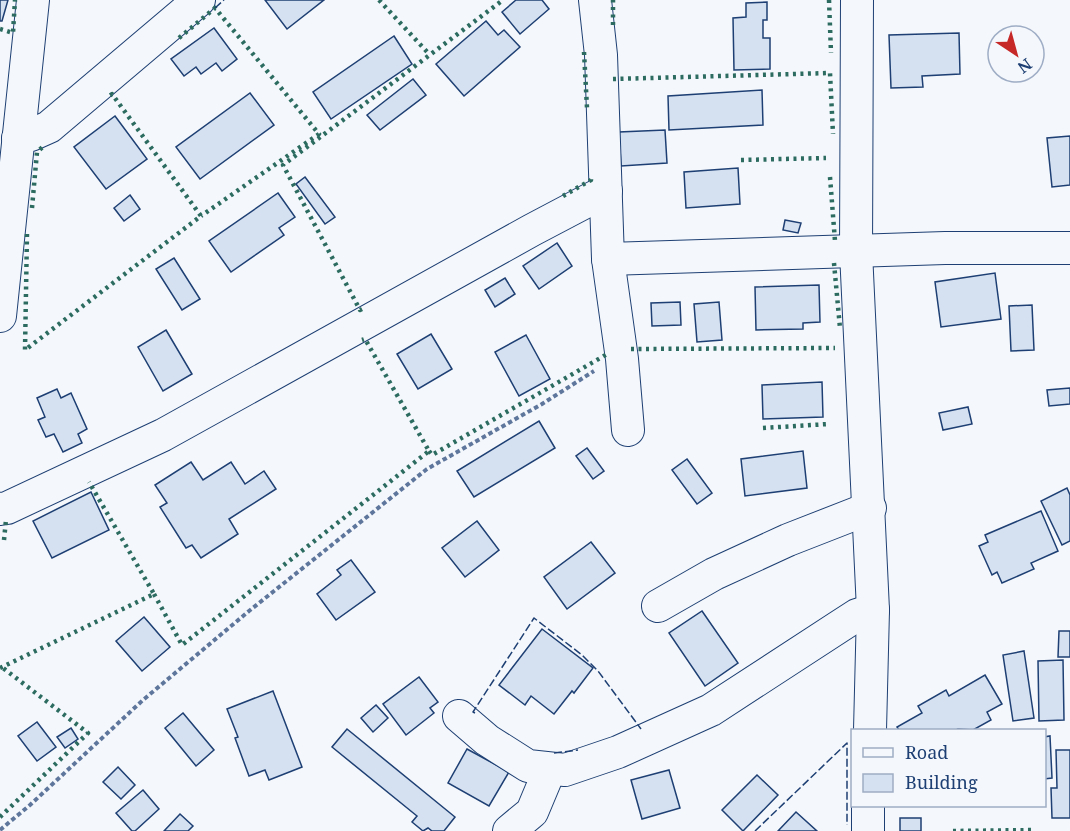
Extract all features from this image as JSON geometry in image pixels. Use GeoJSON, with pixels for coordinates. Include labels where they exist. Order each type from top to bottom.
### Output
{"type":"FeatureCollection","features":[{"type":"Feature","properties":{"kind":"street"},"geometry":{"type":"LineString","coordinates":[[0,316],[18,138],[13,56],[33,0]]}},
{"type":"Feature","properties":{"kind":"street"},"geometry":{"type":"LineString","coordinates":[[18,138],[32,135],[49,127],[199,0]]}},
{"type":"Feature","properties":{"kind":"street"},"geometry":{"type":"LineString","coordinates":[[595,0],[601,55],[608,259],[622,359],[628,430]]}},
{"type":"Feature","properties":{"kind":"street"},"geometry":{"type":"LineString","coordinates":[[857,0],[856,252],[870,508],[873,610],[870,729]]}},
{"type":"Feature","properties":{"kind":"street"},"geometry":{"type":"LineString","coordinates":[[0,509],[7,508],[163,435],[606,191]]}},
{"type":"Feature","properties":{"kind":"street"},"geometry":{"type":"LineString","coordinates":[[608,259],[945,248],[1070,248]]}},
{"type":"Feature","properties":{"kind":"street"},"geometry":{"type":"LineString","coordinates":[[658,606],[725,569],[788,540],[870,508]]}},
{"type":"Feature","properties":{"kind":"street"},"geometry":{"type":"LineString","coordinates":[[459,716],[487,740],[528,766],[565,770],[618,752],[711,710],[857,615],[873,610]]}},
{"type":"Feature","properties":{"kind":"street"},"geometry":{"type":"LineString","coordinates":[[509,831],[532,812],[550,769]]}},
{"type":"Feature","properties":{"kind":"street"},"geometry":{"type":"LineString","coordinates":[[868,807],[868,831]]}},
{"type":"Feature","properties":{"kind":"path"},"geometry":{"type":"LineString","coordinates":[[0,830],[143,700],[249,611],[427,469],[542,404],[585,375],[608,363],[622,359]]}},
{"type":"Feature","properties":{"kind":"building"},"geometry":{"type":"Polygon","coordinates":[[[0,0],[8,0],[2,21],[0,21],[0,0]]]}},
{"type":"Feature","properties":{"kind":"building"},"geometry":{"type":"Polygon","coordinates":[[[265,0],[324,0],[287,29],[265,0]]]}},
{"type":"Feature","properties":{"kind":"building"},"geometry":{"type":"Polygon","coordinates":[[[516,0],[542,0],[549,9],[520,34],[502,12],[516,0]]]}},
{"type":"Feature","properties":{"kind":"building"},"geometry":{"type":"Polygon","coordinates":[[[767,2],[767,20],[763,20],[763,38],[770,38],[770,69],[734,70],[733,18],[746,17],[746,3],[767,2]]]}},
{"type":"Feature","properties":{"kind":"building"},"geometry":{"type":"Polygon","coordinates":[[[486,21],[498,35],[504,30],[520,47],[464,96],[436,64],[486,21]]]}},
{"type":"Feature","properties":{"kind":"building"},"geometry":{"type":"Polygon","coordinates":[[[214,28],[237,59],[222,71],[216,63],[201,74],[196,67],[184,76],[171,59],[214,28]]]}},
{"type":"Feature","properties":{"kind":"building"},"geometry":{"type":"Polygon","coordinates":[[[959,33],[960,74],[922,76],[923,87],[891,88],[889,35],[959,33]]]}},
{"type":"Feature","properties":{"kind":"building"},"geometry":{"type":"Polygon","coordinates":[[[394,36],[412,64],[331,119],[313,92],[394,36]]]}},
{"type":"Feature","properties":{"kind":"building"},"geometry":{"type":"Polygon","coordinates":[[[413,79],[426,95],[380,130],[367,115],[413,79]]]}},
{"type":"Feature","properties":{"kind":"building"},"geometry":{"type":"Polygon","coordinates":[[[762,90],[763,125],[669,130],[668,96],[762,90]]]}},
{"type":"Feature","properties":{"kind":"building"},"geometry":{"type":"Polygon","coordinates":[[[250,93],[274,125],[200,179],[176,147],[250,93]]]}},
{"type":"Feature","properties":{"kind":"building"},"geometry":{"type":"Polygon","coordinates":[[[115,116],[147,159],[106,189],[74,147],[115,116]]]}},
{"type":"Feature","properties":{"kind":"building"},"geometry":{"type":"Polygon","coordinates":[[[665,130],[667,163],[621,166],[619,132],[665,130]]]}},
{"type":"Feature","properties":{"kind":"building"},"geometry":{"type":"Polygon","coordinates":[[[1070,136],[1070,185],[1052,187],[1047,138],[1070,136]]]}},
{"type":"Feature","properties":{"kind":"building"},"geometry":{"type":"Polygon","coordinates":[[[738,168],[740,204],[686,208],[684,172],[738,168]]]}},
{"type":"Feature","properties":{"kind":"building"},"geometry":{"type":"Polygon","coordinates":[[[305,177],[335,217],[325,224],[296,184],[305,177]]]}},
{"type":"Feature","properties":{"kind":"building"},"geometry":{"type":"Polygon","coordinates":[[[278,193],[295,217],[279,228],[284,235],[231,272],[209,241],[278,193]]]}},
{"type":"Feature","properties":{"kind":"building"},"geometry":{"type":"Polygon","coordinates":[[[130,195],[140,209],[124,221],[114,208],[130,195]]]}},
{"type":"Feature","properties":{"kind":"building"},"geometry":{"type":"Polygon","coordinates":[[[785,220],[801,223],[798,233],[783,230],[785,220]]]}},
{"type":"Feature","properties":{"kind":"building"},"geometry":{"type":"Polygon","coordinates":[[[557,243],[572,266],[539,289],[523,266],[557,243]]]}},
{"type":"Feature","properties":{"kind":"building"},"geometry":{"type":"Polygon","coordinates":[[[174,258],[200,299],[182,310],[156,269],[174,258]]]}},
{"type":"Feature","properties":{"kind":"building"},"geometry":{"type":"Polygon","coordinates":[[[995,273],[1001,319],[941,327],[935,282],[995,273]]]}},
{"type":"Feature","properties":{"kind":"building"},"geometry":{"type":"Polygon","coordinates":[[[505,278],[515,294],[495,307],[485,290],[505,278]]]}},
{"type":"Feature","properties":{"kind":"building"},"geometry":{"type":"Polygon","coordinates":[[[819,285],[820,322],[803,323],[803,329],[756,330],[755,287],[819,285]]]}},
{"type":"Feature","properties":{"kind":"building"},"geometry":{"type":"Polygon","coordinates":[[[680,302],[681,325],[652,326],[651,303],[680,302]]]}},
{"type":"Feature","properties":{"kind":"building"},"geometry":{"type":"Polygon","coordinates":[[[719,302],[722,340],[697,342],[694,304],[719,302]]]}},
{"type":"Feature","properties":{"kind":"building"},"geometry":{"type":"Polygon","coordinates":[[[1032,305],[1034,350],[1011,351],[1009,306],[1032,305]]]}},
{"type":"Feature","properties":{"kind":"building"},"geometry":{"type":"Polygon","coordinates":[[[166,330],[192,374],[163,391],[138,347],[166,330]]]}},
{"type":"Feature","properties":{"kind":"building"},"geometry":{"type":"Polygon","coordinates":[[[431,334],[452,369],[418,389],[397,354],[431,334]]]}},
{"type":"Feature","properties":{"kind":"building"},"geometry":{"type":"Polygon","coordinates":[[[526,335],[550,379],[519,396],[495,352],[526,335]]]}},
{"type":"Feature","properties":{"kind":"building"},"geometry":{"type":"Polygon","coordinates":[[[822,382],[823,417],[763,419],[762,385],[822,382]]]}},
{"type":"Feature","properties":{"kind":"building"},"geometry":{"type":"Polygon","coordinates":[[[1070,388],[1070,404],[1049,406],[1047,390],[1070,388]]]}},
{"type":"Feature","properties":{"kind":"building"},"geometry":{"type":"Polygon","coordinates":[[[57,389],[61,398],[71,393],[87,429],[78,434],[82,443],[63,452],[54,434],[46,437],[38,420],[45,417],[37,398],[57,389]]]}},
{"type":"Feature","properties":{"kind":"building"},"geometry":{"type":"Polygon","coordinates":[[[968,407],[972,424],[943,430],[939,413],[968,407]]]}},
{"type":"Feature","properties":{"kind":"building"},"geometry":{"type":"Polygon","coordinates":[[[539,421],[555,448],[474,497],[457,471],[539,421]]]}},
{"type":"Feature","properties":{"kind":"building"},"geometry":{"type":"Polygon","coordinates":[[[587,448],[604,471],[593,479],[576,456],[587,448]]]}},
{"type":"Feature","properties":{"kind":"building"},"geometry":{"type":"Polygon","coordinates":[[[803,451],[807,488],[745,496],[741,459],[803,451]]]}},
{"type":"Feature","properties":{"kind":"building"},"geometry":{"type":"Polygon","coordinates":[[[687,459],[712,493],[697,504],[672,470],[687,459]]]}},
{"type":"Feature","properties":{"kind":"building"},"geometry":{"type":"Polygon","coordinates":[[[191,462],[203,480],[231,462],[245,484],[264,471],[276,489],[229,519],[238,534],[201,558],[192,545],[186,548],[160,507],[167,503],[155,485],[191,462]]]}},
{"type":"Feature","properties":{"kind":"building"},"geometry":{"type":"Polygon","coordinates":[[[1067,488],[1070,495],[1070,541],[1062,545],[1041,501],[1067,488]]]}},
{"type":"Feature","properties":{"kind":"building"},"geometry":{"type":"Polygon","coordinates":[[[91,492],[109,530],[52,558],[33,521],[91,492]]]}},
{"type":"Feature","properties":{"kind":"building"},"geometry":{"type":"Polygon","coordinates":[[[1041,511],[1058,551],[1031,563],[1034,569],[1002,583],[997,572],[992,575],[979,546],[988,542],[985,535],[1041,511]]]}},
{"type":"Feature","properties":{"kind":"building"},"geometry":{"type":"Polygon","coordinates":[[[477,521],[499,550],[465,577],[442,548],[477,521]]]}},
{"type":"Feature","properties":{"kind":"building"},"geometry":{"type":"Polygon","coordinates":[[[591,542],[615,573],[567,609],[544,577],[591,542]]]}},
{"type":"Feature","properties":{"kind":"building"},"geometry":{"type":"Polygon","coordinates":[[[351,560],[375,592],[336,620],[317,594],[341,575],[337,570],[351,560]]]}},
{"type":"Feature","properties":{"kind":"building"},"geometry":{"type":"Polygon","coordinates":[[[702,611],[738,663],[705,686],[669,633],[702,611]]]}},
{"type":"Feature","properties":{"kind":"building"},"geometry":{"type":"Polygon","coordinates":[[[144,617],[170,647],[142,671],[116,641],[144,617]]]}},
{"type":"Feature","properties":{"kind":"building"},"geometry":{"type":"Polygon","coordinates":[[[542,629],[593,668],[554,714],[531,696],[525,705],[499,685],[542,629]]]}},
{"type":"Feature","properties":{"kind":"building"},"geometry":{"type":"Polygon","coordinates":[[[1059,631],[1070,631],[1070,657],[1058,657],[1059,631]]]}},
{"type":"Feature","properties":{"kind":"building"},"geometry":{"type":"Polygon","coordinates":[[[1024,651],[1034,718],[1013,721],[1003,655],[1024,651]]]}},
{"type":"Feature","properties":{"kind":"building"},"geometry":{"type":"Polygon","coordinates":[[[1063,660],[1064,720],[1039,721],[1038,661],[1063,660]]]}},
{"type":"Feature","properties":{"kind":"building"},"geometry":{"type":"Polygon","coordinates":[[[985,675],[1002,704],[987,712],[991,720],[975,729],[898,729],[897,727],[922,713],[918,706],[946,690],[949,696],[985,675]]]}},
{"type":"Feature","properties":{"kind":"building"},"geometry":{"type":"Polygon","coordinates":[[[419,677],[438,702],[430,708],[434,713],[406,735],[383,704],[419,677]]]}},
{"type":"Feature","properties":{"kind":"building"},"geometry":{"type":"Polygon","coordinates":[[[273,691],[302,767],[269,780],[265,770],[249,776],[227,709],[273,691]]]}},
{"type":"Feature","properties":{"kind":"building"},"geometry":{"type":"Polygon","coordinates":[[[376,705],[388,718],[373,732],[361,718],[376,705]]]}},
{"type":"Feature","properties":{"kind":"building"},"geometry":{"type":"Polygon","coordinates":[[[183,713],[214,750],[196,766],[165,728],[183,713]]]}},
{"type":"Feature","properties":{"kind":"building"},"geometry":{"type":"Polygon","coordinates":[[[37,722],[56,747],[37,761],[18,736],[37,722]]]}},
{"type":"Feature","properties":{"kind":"building"},"geometry":{"type":"Polygon","coordinates":[[[71,728],[78,739],[65,748],[57,737],[71,728]]]}},
{"type":"Feature","properties":{"kind":"building"},"geometry":{"type":"Polygon","coordinates":[[[347,729],[455,817],[444,831],[432,831],[428,828],[423,831],[412,822],[417,816],[332,747],[347,729]]]}},
{"type":"Feature","properties":{"kind":"building"},"geometry":{"type":"Polygon","coordinates":[[[1050,736],[1052,778],[1046,779],[1046,737],[1050,736]]]}},
{"type":"Feature","properties":{"kind":"building"},"geometry":{"type":"Polygon","coordinates":[[[467,749],[509,772],[489,806],[448,783],[467,749]]]}},
{"type":"Feature","properties":{"kind":"building"},"geometry":{"type":"Polygon","coordinates":[[[1056,750],[1070,750],[1070,818],[1052,818],[1051,788],[1057,788],[1056,750]]]}},
{"type":"Feature","properties":{"kind":"building"},"geometry":{"type":"Polygon","coordinates":[[[118,767],[135,785],[121,799],[103,782],[118,767]]]}},
{"type":"Feature","properties":{"kind":"building"},"geometry":{"type":"Polygon","coordinates":[[[669,770],[680,808],[642,819],[631,780],[669,770]]]}},
{"type":"Feature","properties":{"kind":"building"},"geometry":{"type":"Polygon","coordinates":[[[757,775],[778,795],[743,831],[722,810],[757,775]]]}},
{"type":"Feature","properties":{"kind":"building"},"geometry":{"type":"Polygon","coordinates":[[[143,790],[159,809],[135,831],[132,831],[116,813],[143,790]]]}},
{"type":"Feature","properties":{"kind":"building"},"geometry":{"type":"Polygon","coordinates":[[[796,812],[817,831],[778,831],[796,812]]]}},
{"type":"Feature","properties":{"kind":"building"},"geometry":{"type":"Polygon","coordinates":[[[180,814],[193,826],[188,831],[164,831],[180,814]]]}},
{"type":"Feature","properties":{"kind":"building"},"geometry":{"type":"Polygon","coordinates":[[[900,818],[921,818],[921,831],[900,831],[900,818]]]}},
{"type":"Feature","properties":{"kind":"hedge"},"geometry":{"type":"LineString","coordinates":[[0,29],[13,33],[15,0]]}},
{"type":"Feature","properties":{"kind":"hedge"},"geometry":{"type":"LineString","coordinates":[[379,0],[430,55]]}},
{"type":"Feature","properties":{"kind":"hedge"},"geometry":{"type":"LineString","coordinates":[[362,309],[360,310],[283,165],[503,0]]}},
{"type":"Feature","properties":{"kind":"hedge"},"geometry":{"type":"LineString","coordinates":[[613,0],[613,25]]}},
{"type":"Feature","properties":{"kind":"hedge"},"geometry":{"type":"LineString","coordinates":[[829,0],[831,53]]}},
{"type":"Feature","properties":{"kind":"hedge"},"geometry":{"type":"LineString","coordinates":[[179,38],[215,8],[319,134],[201,216]]}},
{"type":"Feature","properties":{"kind":"hedge"},"geometry":{"type":"LineString","coordinates":[[584,52],[587,108]]}},
{"type":"Feature","properties":{"kind":"hedge"},"geometry":{"type":"LineString","coordinates":[[613,79],[830,73],[833,134]]}},
{"type":"Feature","properties":{"kind":"hedge"},"geometry":{"type":"LineString","coordinates":[[27,234],[25,350],[201,216],[112,94],[109,96]]}},
{"type":"Feature","properties":{"kind":"hedge"},"geometry":{"type":"LineString","coordinates":[[32,208],[37,152],[45,145]]}},
{"type":"Feature","properties":{"kind":"hedge"},"geometry":{"type":"LineString","coordinates":[[741,160],[826,158]]}},
{"type":"Feature","properties":{"kind":"hedge"},"geometry":{"type":"LineString","coordinates":[[563,196],[591,180],[591,176]]}},
{"type":"Feature","properties":{"kind":"hedge"},"geometry":{"type":"LineString","coordinates":[[830,177],[835,241]]}},
{"type":"Feature","properties":{"kind":"hedge"},"geometry":{"type":"LineString","coordinates":[[834,263],[840,328]]}},
{"type":"Feature","properties":{"kind":"hedge"},"geometry":{"type":"LineString","coordinates":[[154,594],[182,645],[429,451],[365,339],[362,340]]}},
{"type":"Feature","properties":{"kind":"hedge"},"geometry":{"type":"LineString","coordinates":[[631,349],[835,348]]}},
{"type":"Feature","properties":{"kind":"hedge"},"geometry":{"type":"LineString","coordinates":[[429,451],[432,455],[609,353]]}},
{"type":"Feature","properties":{"kind":"hedge"},"geometry":{"type":"LineString","coordinates":[[763,428],[829,424]]}},
{"type":"Feature","properties":{"kind":"hedge"},"geometry":{"type":"LineString","coordinates":[[0,668],[154,594],[89,482]]}},
{"type":"Feature","properties":{"kind":"hedge"},"geometry":{"type":"LineString","coordinates":[[4,540],[8,519]]}},
{"type":"Feature","properties":{"kind":"hedge"},"geometry":{"type":"LineString","coordinates":[[0,817],[88,733],[3,668]]}},
{"type":"Feature","properties":{"kind":"hedge"},"geometry":{"type":"LineString","coordinates":[[953,831],[1035,830]]}},
{"type":"Feature","properties":{"kind":"fence"},"geometry":{"type":"LineString","coordinates":[[215,8],[224,0]]}},
{"type":"Feature","properties":{"kind":"fence"},"geometry":{"type":"LineString","coordinates":[[475,713],[473,712],[534,618],[582,655],[598,671],[641,729]]}},
{"type":"Feature","properties":{"kind":"fence"},"geometry":{"type":"LineString","coordinates":[[755,831],[847,743],[847,825]]}},
{"type":"Feature","properties":{"kind":"fence"},"geometry":{"type":"LineString","coordinates":[[554,753],[578,750]]}}]}
